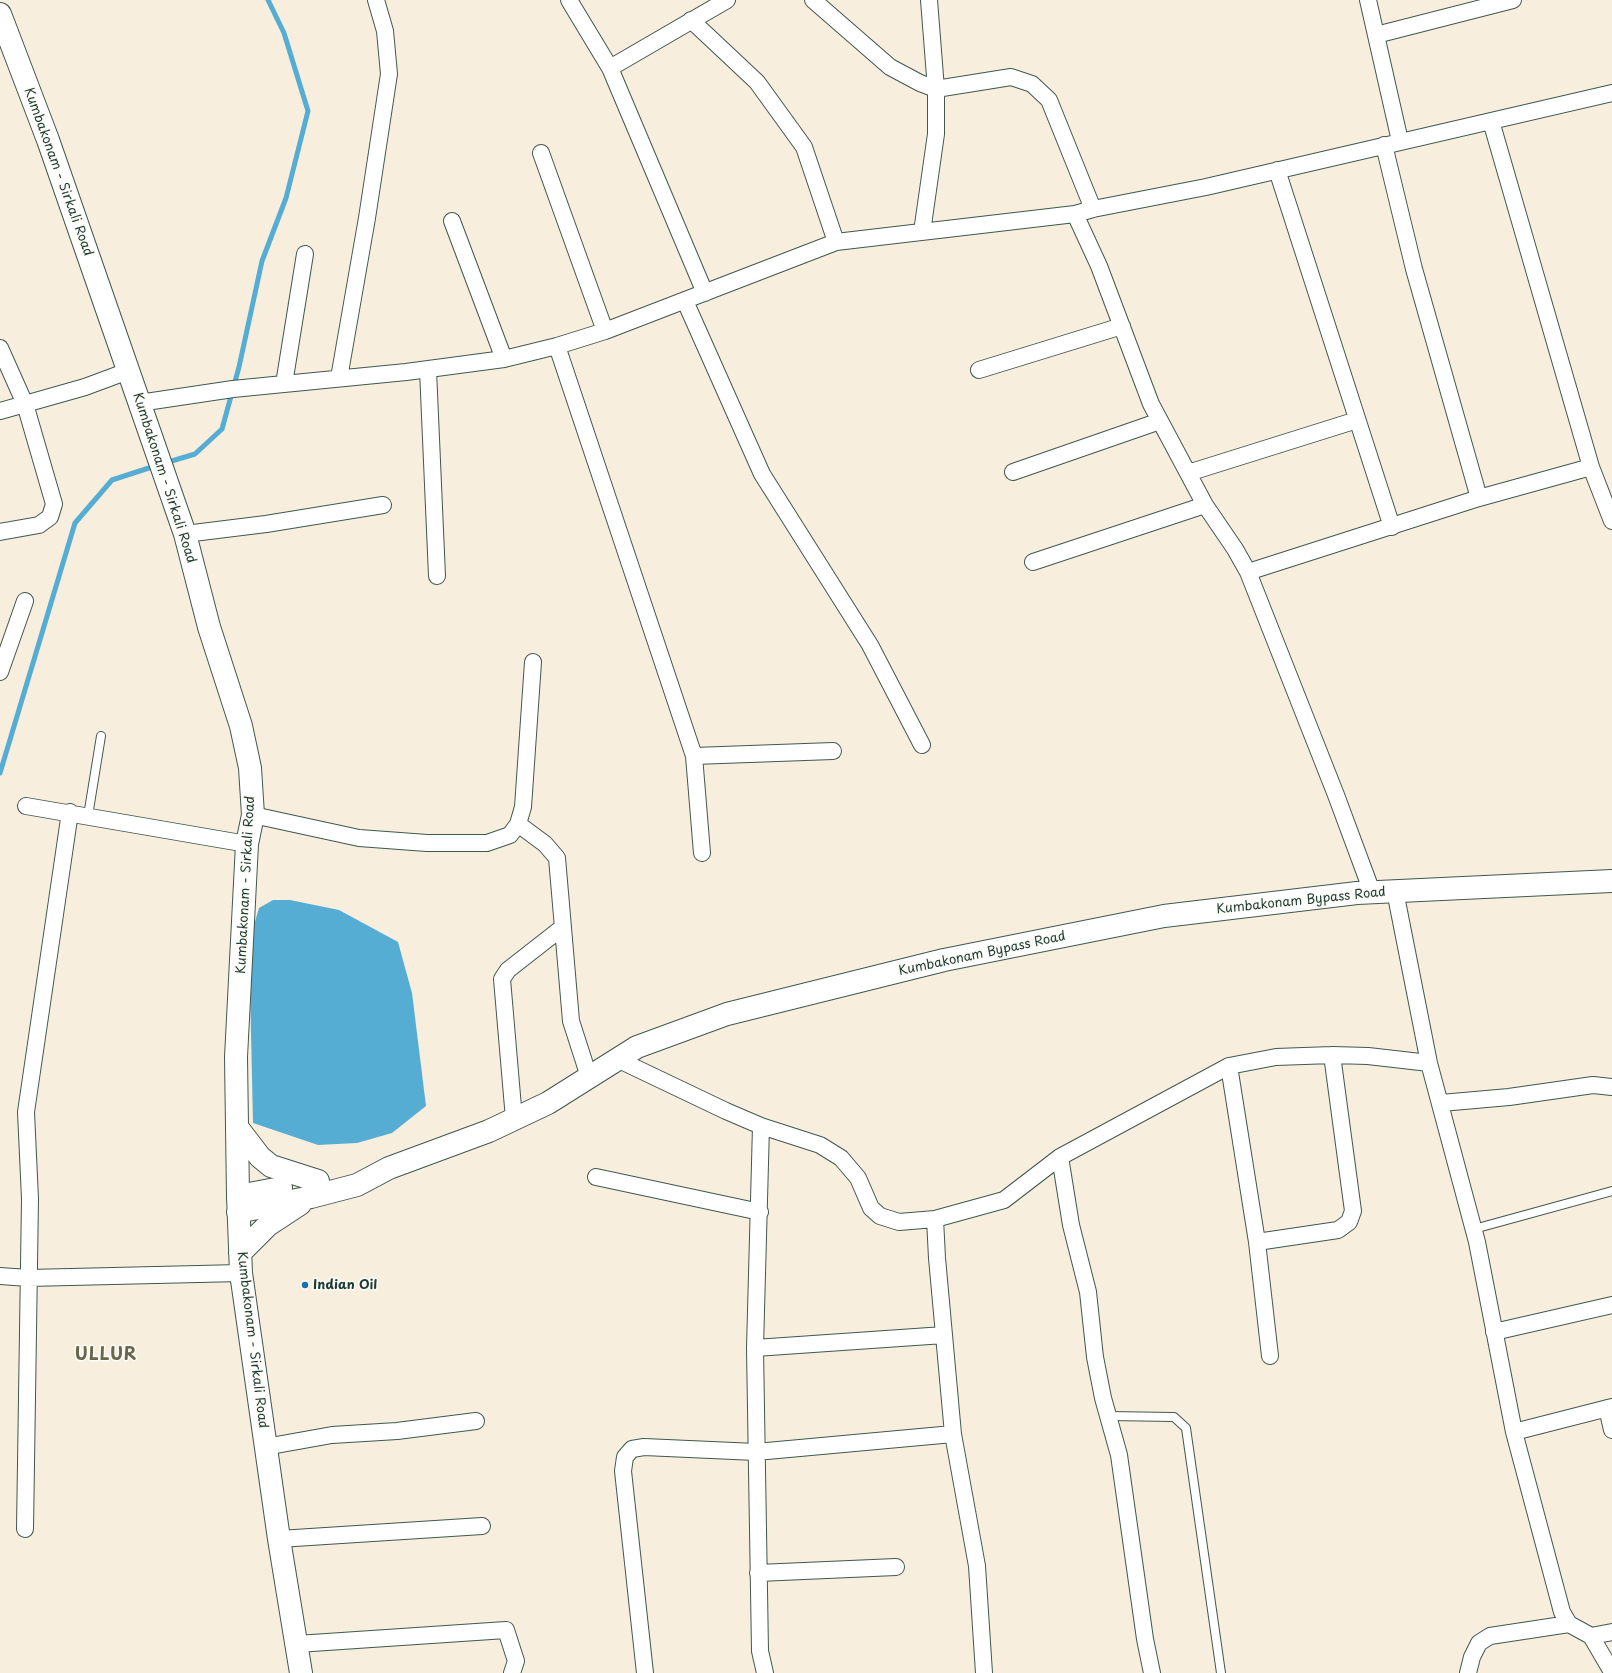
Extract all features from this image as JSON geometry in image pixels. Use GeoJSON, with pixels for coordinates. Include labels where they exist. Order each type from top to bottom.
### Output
{"type":"FeatureCollection","features":[{"type":"Feature","properties":{"kind":"main road","name":"Kumbakonam - Sirkali Road"},"geometry":{"type":"LineString","coordinates":[[0,14],[48,140],[185,534],[209,627],[241,726],[250,768],[253,815],[246,844],[236,1057],[240,1263],[265,1447],[301,1673]]}},
{"type":"Feature","properties":{"kind":"main road","name":"Kumbakonam Bypass Road"},"geometry":{"type":"LineString","coordinates":[[238,1204],[315,1189],[357,1185],[389,1168],[489,1131],[548,1103],[637,1047],[727,1014],[944,960],[1164,916],[1372,892],[1612,881]]}},
{"type":"Feature","properties":{"kind":"main road"},"geometry":{"type":"LineString","coordinates":[[237,1127],[260,1157],[271,1166],[315,1189],[268,1225],[240,1263]]}},
{"type":"Feature","properties":{"kind":"street"},"geometry":{"type":"LineString","coordinates":[[339,378],[367,218],[389,74],[385,31],[376,0]]}},
{"type":"Feature","properties":{"kind":"street"},"geometry":{"type":"LineString","coordinates":[[569,0],[610,68],[705,293]]}},
{"type":"Feature","properties":{"kind":"street"},"geometry":{"type":"LineString","coordinates":[[610,68],[727,0]]}},
{"type":"Feature","properties":{"kind":"street"},"geometry":{"type":"LineString","coordinates":[[813,0],[890,66],[920,83],[936,89],[1011,77],[1032,84],[1049,100],[1093,209]]}},
{"type":"Feature","properties":{"kind":"street"},"geometry":{"type":"LineString","coordinates":[[922,232],[936,134],[936,89],[929,0]]}},
{"type":"Feature","properties":{"kind":"street"},"geometry":{"type":"LineString","coordinates":[[1368,0],[1400,141]]}},
{"type":"Feature","properties":{"kind":"street"},"geometry":{"type":"LineString","coordinates":[[1376,35],[1484,4],[1513,0]]}},
{"type":"Feature","properties":{"kind":"street"},"geometry":{"type":"LineString","coordinates":[[691,20],[757,82],[804,147],[836,242]]}},
{"type":"Feature","properties":{"kind":"street"},"geometry":{"type":"LineString","coordinates":[[139,403],[233,389],[428,370],[504,359],[557,346],[605,331],[836,242],[1075,214],[1093,209],[1206,187],[1612,93]]}},
{"type":"Feature","properties":{"kind":"street"},"geometry":{"type":"LineString","coordinates":[[1491,121],[1591,467],[1612,521]]}},
{"type":"Feature","properties":{"kind":"street"},"geometry":{"type":"LineString","coordinates":[[1384,145],[1414,269],[1479,498]]}},
{"type":"Feature","properties":{"kind":"street"},"geometry":{"type":"LineString","coordinates":[[541,153],[605,331]]}},
{"type":"Feature","properties":{"kind":"street"},"geometry":{"type":"LineString","coordinates":[[1277,170],[1392,527]]}},
{"type":"Feature","properties":{"kind":"street"},"geometry":{"type":"LineString","coordinates":[[1075,214],[1100,266],[1151,404],[1205,505],[1235,549],[1248,572],[1336,795],[1372,892]]}},
{"type":"Feature","properties":{"kind":"street"},"geometry":{"type":"LineString","coordinates":[[452,222],[504,359]]}},
{"type":"Feature","properties":{"kind":"street"},"geometry":{"type":"LineString","coordinates":[[284,384],[304,254]]}},
{"type":"Feature","properties":{"kind":"street"},"geometry":{"type":"LineString","coordinates":[[685,301],[762,474],[870,645],[922,745]]}},
{"type":"Feature","properties":{"kind":"street"},"geometry":{"type":"LineString","coordinates":[[979,370],[1122,326]]}},
{"type":"Feature","properties":{"kind":"street"},"geometry":{"type":"LineString","coordinates":[[557,346],[694,756],[702,853]]}},
{"type":"Feature","properties":{"kind":"street"},"geometry":{"type":"LineString","coordinates":[[0,348],[25,404],[54,504],[50,517],[39,525],[0,532]]}},
{"type":"Feature","properties":{"kind":"street"},"geometry":{"type":"LineString","coordinates":[[428,370],[437,576]]}},
{"type":"Feature","properties":{"kind":"street"},"geometry":{"type":"LineString","coordinates":[[0,411],[84,387],[128,371]]}},
{"type":"Feature","properties":{"kind":"street"},"geometry":{"type":"LineString","coordinates":[[1188,473],[1357,420]]}},
{"type":"Feature","properties":{"kind":"street"},"geometry":{"type":"LineString","coordinates":[[1013,472],[1160,421]]}},
{"type":"Feature","properties":{"kind":"street"},"geometry":{"type":"LineString","coordinates":[[1248,572],[1479,498],[1591,467]]}},
{"type":"Feature","properties":{"kind":"street"},"geometry":{"type":"LineString","coordinates":[[185,534],[266,524],[383,505]]}},
{"type":"Feature","properties":{"kind":"street"},"geometry":{"type":"LineString","coordinates":[[1033,562],[1205,505]]}},
{"type":"Feature","properties":{"kind":"street"},"geometry":{"type":"LineString","coordinates":[[0,672],[25,601]]}},
{"type":"Feature","properties":{"kind":"street"},"geometry":{"type":"LineString","coordinates":[[253,815],[358,838],[427,843],[487,843],[510,835],[518,824],[523,807],[533,662]]}},
{"type":"Feature","properties":{"kind":"street"},"geometry":{"type":"LineString","coordinates":[[694,756],[834,750]]}},
{"type":"Feature","properties":{"kind":"street"},"geometry":{"type":"LineString","coordinates":[[26,806],[70,812],[246,844]]}},
{"type":"Feature","properties":{"kind":"street"},"geometry":{"type":"LineString","coordinates":[[25,1529],[30,1199],[26,1112],[70,812]]}},
{"type":"Feature","properties":{"kind":"street"},"geometry":{"type":"LineString","coordinates":[[518,824],[545,844],[557,858],[571,1021],[589,1077]]}},
{"type":"Feature","properties":{"kind":"street"},"geometry":{"type":"LineString","coordinates":[[1395,891],[1429,1063],[1474,1229],[1514,1432],[1562,1612],[1569,1624],[1591,1636],[1612,1672]]}},
{"type":"Feature","properties":{"kind":"street"},"geometry":{"type":"LineString","coordinates":[[514,1119],[502,979],[508,970],[563,927]]}},
{"type":"Feature","properties":{"kind":"street"},"geometry":{"type":"LineString","coordinates":[[617,1059],[712,1105],[761,1126],[820,1145],[841,1158],[858,1178],[871,1208],[880,1216],[899,1222],[935,1219],[1004,1200],[1060,1157],[1229,1066],[1276,1057],[1332,1055],[1368,1056],[1429,1063]]}},
{"type":"Feature","properties":{"kind":"street"},"geometry":{"type":"LineString","coordinates":[[1257,1242],[1338,1230],[1349,1222],[1353,1210],[1332,1055]]}},
{"type":"Feature","properties":{"kind":"street"},"geometry":{"type":"LineString","coordinates":[[1229,1066],[1257,1242],[1270,1356]]}},
{"type":"Feature","properties":{"kind":"street"},"geometry":{"type":"LineString","coordinates":[[1441,1103],[1509,1097],[1593,1085],[1612,1087]]}},
{"type":"Feature","properties":{"kind":"street"},"geometry":{"type":"LineString","coordinates":[[761,1126],[760,1212],[755,1348],[760,1651],[764,1673]]}},
{"type":"Feature","properties":{"kind":"street"},"geometry":{"type":"LineString","coordinates":[[1060,1157],[1071,1225],[1088,1292],[1095,1358],[1108,1416],[1119,1455],[1145,1639],[1152,1673]]}},
{"type":"Feature","properties":{"kind":"street"},"geometry":{"type":"LineString","coordinates":[[596,1177],[760,1212]]}},
{"type":"Feature","properties":{"kind":"street"},"geometry":{"type":"LineString","coordinates":[[935,1219],[936,1258],[953,1434],[977,1566],[984,1673]]}},
{"type":"Feature","properties":{"kind":"street"},"geometry":{"type":"LineString","coordinates":[[0,1276],[28,1278],[240,1263]]}},
{"type":"Feature","properties":{"kind":"street"},"geometry":{"type":"LineString","coordinates":[[1494,1332],[1612,1305]]}},
{"type":"Feature","properties":{"kind":"street"},"geometry":{"type":"LineString","coordinates":[[755,1348],[944,1335]]}},
{"type":"Feature","properties":{"kind":"street"},"geometry":{"type":"LineString","coordinates":[[1514,1432],[1610,1407],[1612,1430]]}},
{"type":"Feature","properties":{"kind":"street"},"geometry":{"type":"LineString","coordinates":[[265,1447],[332,1435],[398,1431],[476,1421]]}},
{"type":"Feature","properties":{"kind":"street"},"geometry":{"type":"LineString","coordinates":[[645,1673],[623,1470],[625,1457],[632,1449],[644,1447],[756,1452],[953,1434]]}},
{"type":"Feature","properties":{"kind":"street"},"geometry":{"type":"LineString","coordinates":[[279,1539],[482,1526]]}},
{"type":"Feature","properties":{"kind":"street"},"geometry":{"type":"LineString","coordinates":[[758,1573],[896,1567]]}},
{"type":"Feature","properties":{"kind":"street"},"geometry":{"type":"LineString","coordinates":[[1468,1673],[1472,1657],[1479,1643],[1490,1636],[1569,1624]]}},
{"type":"Feature","properties":{"kind":"street"},"geometry":{"type":"LineString","coordinates":[[297,1644],[506,1630],[516,1661],[512,1673]]}},
{"type":"Feature","properties":{"kind":"street"},"geometry":{"type":"LineString","coordinates":[[1591,1636],[1612,1632]]}},
{"type":"Feature","properties":{"kind":"lane"},"geometry":{"type":"LineString","coordinates":[[88,816],[101,736]]}},
{"type":"Feature","properties":{"kind":"lane"},"geometry":{"type":"LineString","coordinates":[[1474,1229],[1612,1191]]}},
{"type":"Feature","properties":{"kind":"lane"},"geometry":{"type":"LineString","coordinates":[[1108,1416],[1174,1417],[1186,1428],[1221,1673]]}},
{"type":"Feature","properties":{"kind":"water"},"geometry":{"type":"Polygon","coordinates":[[[273,900],[290,900],[339,910],[398,942],[412,993],[426,1106],[392,1133],[357,1143],[318,1145],[253,1123],[249,942],[259,908],[273,900]]]}},
{"type":"Feature","properties":{"kind":"waterway"},"geometry":{"type":"LineString","coordinates":[[165,463],[195,454],[222,429],[239,367],[262,261],[286,198],[308,111],[284,33],[268,0]]}},
{"type":"Feature","properties":{"kind":"waterway"},"geometry":{"type":"LineString","coordinates":[[0,773],[75,523],[112,480],[155,466]]}},
{"type":"Feature","properties":{"kind":"place","name":"Indian Oil"},"geometry":{"type":"Point","coordinates":[305,1285]}},
{"type":"Feature","properties":{"kind":"district","name":"ULLUR"},"geometry":{"type":"Point","coordinates":[106,1355]}}]}
